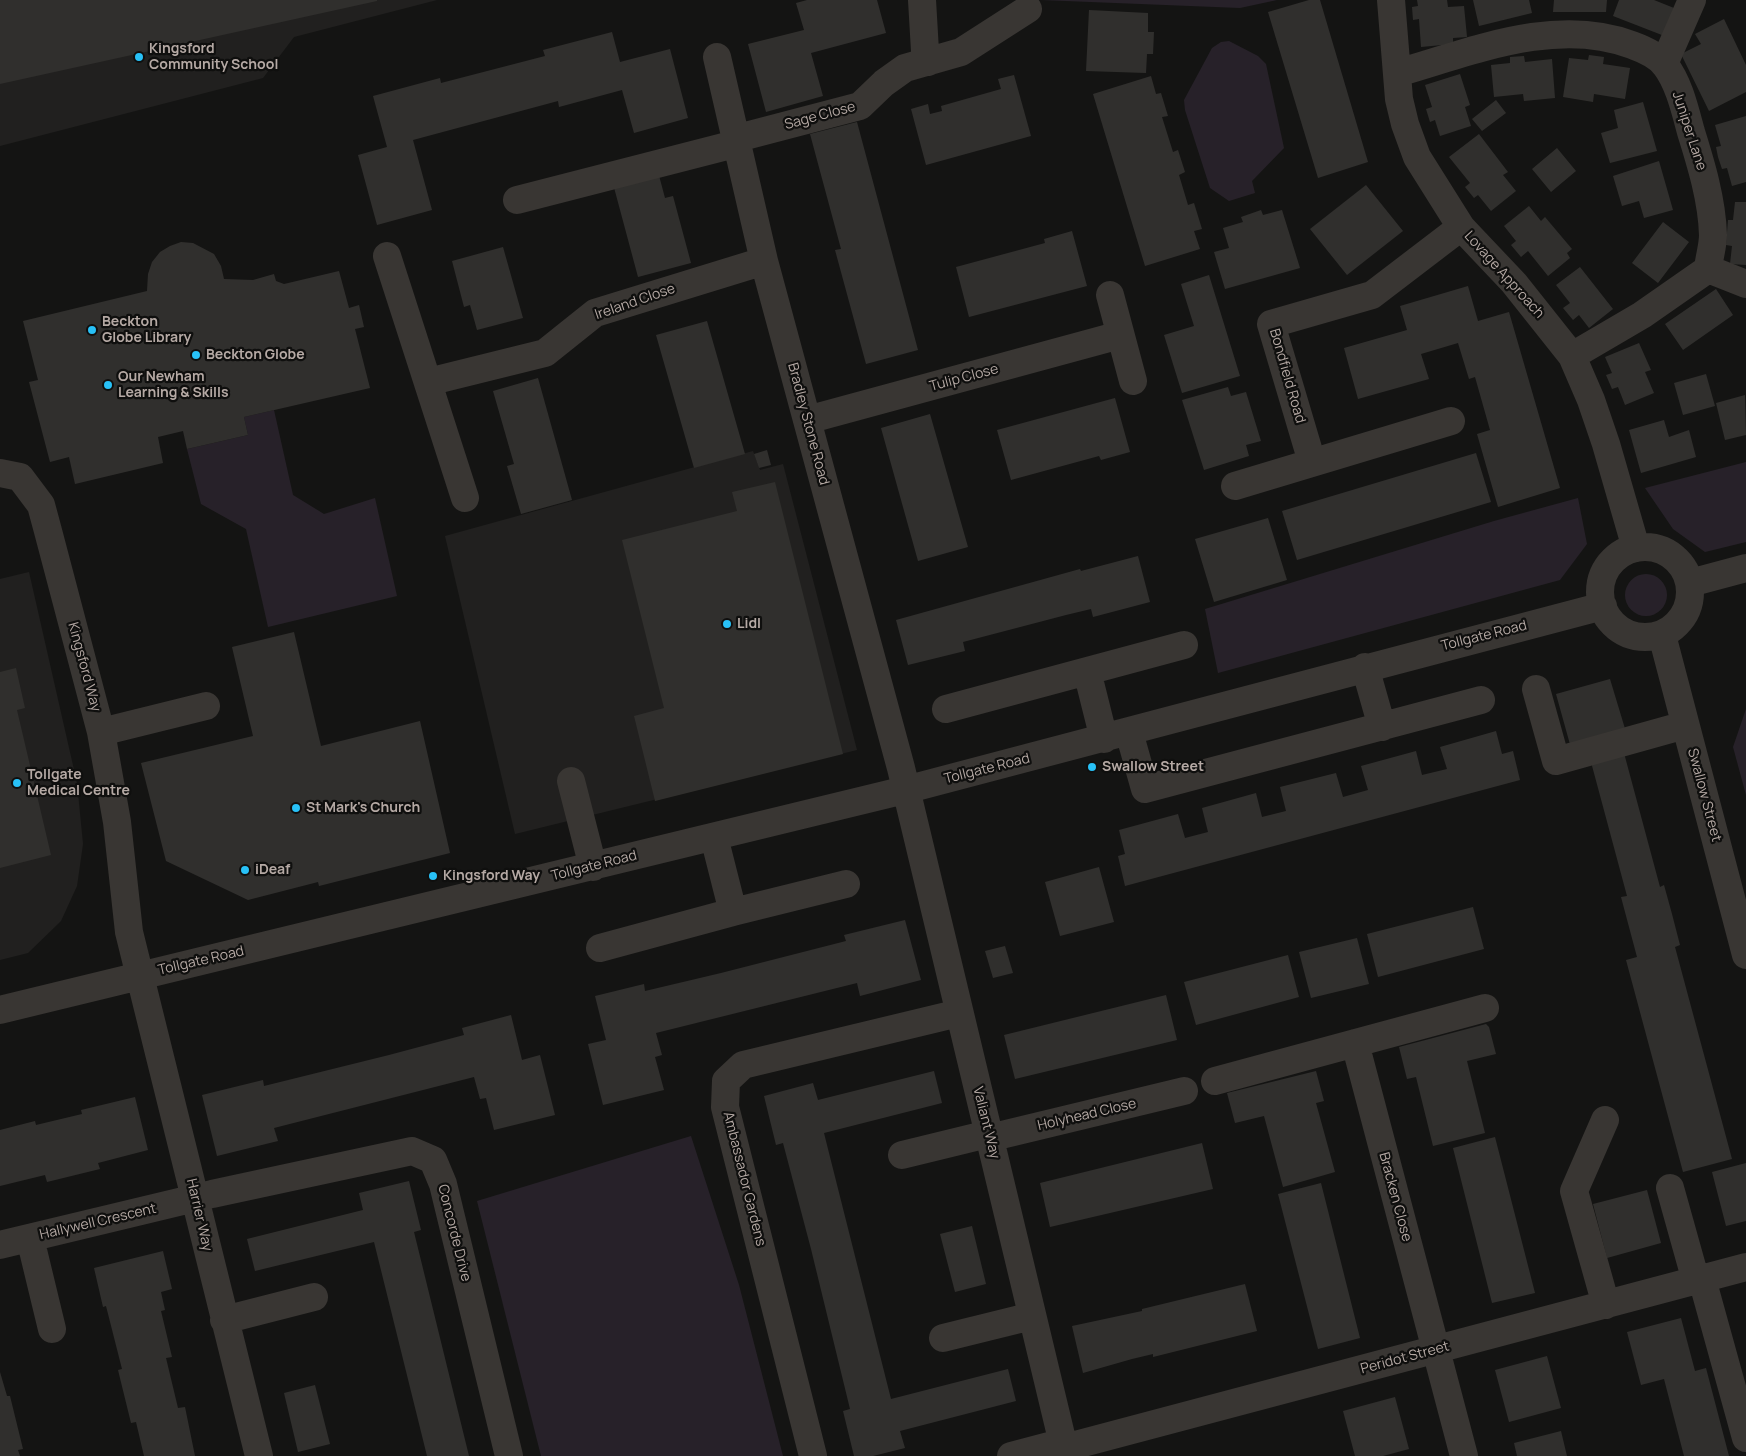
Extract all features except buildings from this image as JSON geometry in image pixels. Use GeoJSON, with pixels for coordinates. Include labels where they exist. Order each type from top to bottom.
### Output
{"type":"FeatureCollection","features":[{"type":"Feature","properties":{"kind":"street"},"geometry":{"type":"LineString","coordinates":[[922,0],[925,51],[928,62]]}},
{"type":"Feature","properties":{"kind":"street","name":"Lovage Approach"},"geometry":{"type":"LineString","coordinates":[[1391,0],[1399,100],[1404,124],[1418,157],[1461,227],[1514,283],[1572,356],[1591,400],[1606,444],[1636,548]]}},
{"type":"Feature","properties":{"kind":"street"},"geometry":{"type":"LineString","coordinates":[[1664,64],[1692,0]]}},
{"type":"Feature","properties":{"kind":"street","name":"Sage Close"},"geometry":{"type":"LineString","coordinates":[[517,200],[860,106],[884,83],[905,68],[961,52],[1028,9]]}},
{"type":"Feature","properties":{"kind":"street","name":"Juniper Lane"},"geometry":{"type":"LineString","coordinates":[[1396,73],[1502,43],[1539,36],[1576,34],[1612,37],[1644,50],[1664,64],[1681,98],[1702,168],[1713,236],[1708,269]]}},
{"type":"Feature","properties":{"kind":"street","name":"Bradley Stone Road"},"geometry":{"type":"LineString","coordinates":[[717,57],[764,261],[905,790]]}},
{"type":"Feature","properties":{"kind":"street","name":"Bondfield Road"},"geometry":{"type":"LineString","coordinates":[[1312,462],[1271,324],[1372,295],[1461,227]]}},
{"type":"Feature","properties":{"kind":"street"},"geometry":{"type":"LineString","coordinates":[[387,256],[444,438],[465,498]]}},
{"type":"Feature","properties":{"kind":"street","name":"Ireland Close"},"geometry":{"type":"LineString","coordinates":[[428,382],[546,353],[595,313],[764,261]]}},
{"type":"Feature","properties":{"kind":"street"},"geometry":{"type":"LineString","coordinates":[[1572,356],[1642,315],[1708,269],[1746,284]]}},
{"type":"Feature","properties":{"kind":"street"},"geometry":{"type":"LineString","coordinates":[[1110,295],[1133,381]]}},
{"type":"Feature","properties":{"kind":"street","name":"Tulip Close"},"geometry":{"type":"LineString","coordinates":[[807,420],[1120,335]]}},
{"type":"Feature","properties":{"kind":"street"},"geometry":{"type":"LineString","coordinates":[[1235,486],[1451,421]]}},
{"type":"Feature","properties":{"kind":"street","name":"Kingsford Way"},"geometry":{"type":"LineString","coordinates":[[0,473],[20,477],[41,504],[101,732],[117,822],[129,932],[141,974]]}},
{"type":"Feature","properties":{"kind":"street"},"geometry":{"type":"LineString","coordinates":[[1636,548],[1659,549],[1679,561],[1690,583],[1689,604],[1679,623],[1662,635],[1643,638],[1625,634],[1610,622],[1603,606],[1600,587],[1606,569],[1619,555],[1636,548]]}},
{"type":"Feature","properties":{"kind":"street"},"geometry":{"type":"LineString","coordinates":[[1690,583],[1746,568]]}},
{"type":"Feature","properties":{"kind":"street","name":"Tollgate Road"},"geometry":{"type":"LineString","coordinates":[[0,1010],[141,974],[208,960],[905,790],[1117,736],[1365,667],[1603,606]]}},
{"type":"Feature","properties":{"kind":"street","name":"Swallow Street"},"geometry":{"type":"LineString","coordinates":[[1662,635],[1686,725],[1737,888],[1746,955]]}},
{"type":"Feature","properties":{"kind":"street"},"geometry":{"type":"LineString","coordinates":[[946,709],[1184,645]]}},
{"type":"Feature","properties":{"kind":"street"},"geometry":{"type":"LineString","coordinates":[[1365,667],[1382,727]]}},
{"type":"Feature","properties":{"kind":"street"},"geometry":{"type":"LineString","coordinates":[[1087,671],[1117,736],[1145,789],[1481,700]]}},
{"type":"Feature","properties":{"kind":"street"},"geometry":{"type":"LineString","coordinates":[[1536,689],[1556,761],[1686,725]]}},
{"type":"Feature","properties":{"kind":"street"},"geometry":{"type":"LineString","coordinates":[[101,732],[206,706]]}},
{"type":"Feature","properties":{"kind":"street"},"geometry":{"type":"LineString","coordinates":[[572,781],[593,867]]}},
{"type":"Feature","properties":{"kind":"street","name":"Valiant Way"},"geometry":{"type":"LineString","coordinates":[[905,790],[1065,1449]]}},
{"type":"Feature","properties":{"kind":"street"},"geometry":{"type":"LineString","coordinates":[[714,837],[733,912]]}},
{"type":"Feature","properties":{"kind":"street"},"geometry":{"type":"LineString","coordinates":[[600,948],[846,884]]}},
{"type":"Feature","properties":{"kind":"street","name":"Harrier Way"},"geometry":{"type":"LineString","coordinates":[[141,974],[224,1320],[259,1456]]}},
{"type":"Feature","properties":{"kind":"street"},"geometry":{"type":"LineString","coordinates":[[1215,1081],[1485,1008]]}},
{"type":"Feature","properties":{"kind":"street","name":"Ambassador Gardens"},"geometry":{"type":"LineString","coordinates":[[813,1456],[725,1107],[726,1081],[743,1065],[959,1013]]}},
{"type":"Feature","properties":{"kind":"street","name":"Bracken Close"},"geometry":{"type":"LineString","coordinates":[[1355,1043],[1464,1456]]}},
{"type":"Feature","properties":{"kind":"street","name":"Holyhead Close"},"geometry":{"type":"LineString","coordinates":[[902,1155],[1184,1091]]}},
{"type":"Feature","properties":{"kind":"street"},"geometry":{"type":"LineString","coordinates":[[1605,1120],[1574,1191],[1606,1305]]}},
{"type":"Feature","properties":{"kind":"street","name":"Concorde Drive"},"geometry":{"type":"LineString","coordinates":[[196,1198],[412,1151],[433,1160],[443,1184],[510,1456]]}},
{"type":"Feature","properties":{"kind":"street"},"geometry":{"type":"LineString","coordinates":[[1670,1188],[1746,1438]]}},
{"type":"Feature","properties":{"kind":"street","name":"Hallywell Crescent"},"geometry":{"type":"LineString","coordinates":[[0,1245],[196,1198]]}},
{"type":"Feature","properties":{"kind":"street"},"geometry":{"type":"LineString","coordinates":[[30,1238],[52,1329]]}},
{"type":"Feature","properties":{"kind":"street","name":"Peridot Street"},"geometry":{"type":"LineString","coordinates":[[1011,1456],[1065,1449],[1746,1267]]}},
{"type":"Feature","properties":{"kind":"street"},"geometry":{"type":"LineString","coordinates":[[224,1320],[314,1297]]}},
{"type":"Feature","properties":{"kind":"street"},"geometry":{"type":"LineString","coordinates":[[943,1338],[1032,1316]]}},
{"type":"Feature","properties":{"kind":"shaded area","name":"Kingsford Community School"},"geometry":{"type":"Polygon","coordinates":[[[0,0],[437,0],[294,37],[263,78],[0,146],[0,0]]]}},
{"type":"Feature","properties":{"kind":"shaded area"},"geometry":{"type":"Polygon","coordinates":[[[1041,0],[1277,0],[1240,8],[1041,0]]]}},
{"type":"Feature","properties":{"kind":"shaded area"},"geometry":{"type":"Polygon","coordinates":[[[1229,41],[1258,56],[1266,64],[1284,148],[1252,181],[1255,193],[1229,201],[1210,188],[1185,110],[1184,100],[1212,48],[1221,42],[1229,41]]]}},
{"type":"Feature","properties":{"kind":"shaded area"},"geometry":{"type":"Polygon","coordinates":[[[274,410],[293,495],[324,514],[375,498],[397,596],[268,627],[246,529],[201,504],[187,449],[248,435],[244,417],[274,410]]]}},
{"type":"Feature","properties":{"kind":"shaded area"},"geometry":{"type":"Polygon","coordinates":[[[753,451],[760,470],[783,464],[857,750],[515,834],[445,536],[753,451]]]}},
{"type":"Feature","properties":{"kind":"shaded area"},"geometry":{"type":"Polygon","coordinates":[[[1746,462],[1746,542],[1705,552],[1673,529],[1645,488],[1746,462]]]}},
{"type":"Feature","properties":{"kind":"shaded area"},"geometry":{"type":"Polygon","coordinates":[[[1578,498],[1587,544],[1560,580],[1218,673],[1205,609],[1494,521],[1578,498]]]}},
{"type":"Feature","properties":{"kind":"shaded area"},"geometry":{"type":"Polygon","coordinates":[[[29,572],[77,783],[83,844],[77,886],[61,921],[28,953],[0,960],[0,579],[29,572]]]}},
{"type":"Feature","properties":{"kind":"shaded area"},"geometry":{"type":"Polygon","coordinates":[[[1650,574],[1658,577],[1664,583],[1667,595],[1664,607],[1658,613],[1642,616],[1634,613],[1628,607],[1625,591],[1628,583],[1634,577],[1650,574]]]}},
{"type":"Feature","properties":{"kind":"shaded area"},"geometry":{"type":"Polygon","coordinates":[[[1746,709],[1746,795],[1733,747],[1746,709]]]}},
{"type":"Feature","properties":{"kind":"shaded area"},"geometry":{"type":"Polygon","coordinates":[[[691,1136],[739,1285],[783,1456],[541,1456],[477,1201],[691,1136]]]}},
{"type":"Feature","properties":{"kind":"place","name":"Kingsford Community School"},"geometry":{"type":"Point","coordinates":[139,57]}},
{"type":"Feature","properties":{"kind":"place","name":"Beckton Globe Library"},"geometry":{"type":"Point","coordinates":[92,330]}},
{"type":"Feature","properties":{"kind":"place","name":"Beckton Globe"},"geometry":{"type":"Point","coordinates":[196,355]}},
{"type":"Feature","properties":{"kind":"place","name":"Our Newham Learning & Skills"},"geometry":{"type":"Point","coordinates":[108,385]}},
{"type":"Feature","properties":{"kind":"place","name":"Lidl"},"geometry":{"type":"Point","coordinates":[727,624]}},
{"type":"Feature","properties":{"kind":"place","name":"Swallow Street"},"geometry":{"type":"Point","coordinates":[1092,767]}},
{"type":"Feature","properties":{"kind":"place","name":"Tollgate Medical Centre"},"geometry":{"type":"Point","coordinates":[17,783]}},
{"type":"Feature","properties":{"kind":"place","name":"St Mark's Church"},"geometry":{"type":"Point","coordinates":[296,808]}},
{"type":"Feature","properties":{"kind":"place","name":"iDeaf"},"geometry":{"type":"Point","coordinates":[245,870]}},
{"type":"Feature","properties":{"kind":"place","name":"Kingsford Way"},"geometry":{"type":"Point","coordinates":[433,876]}}]}
